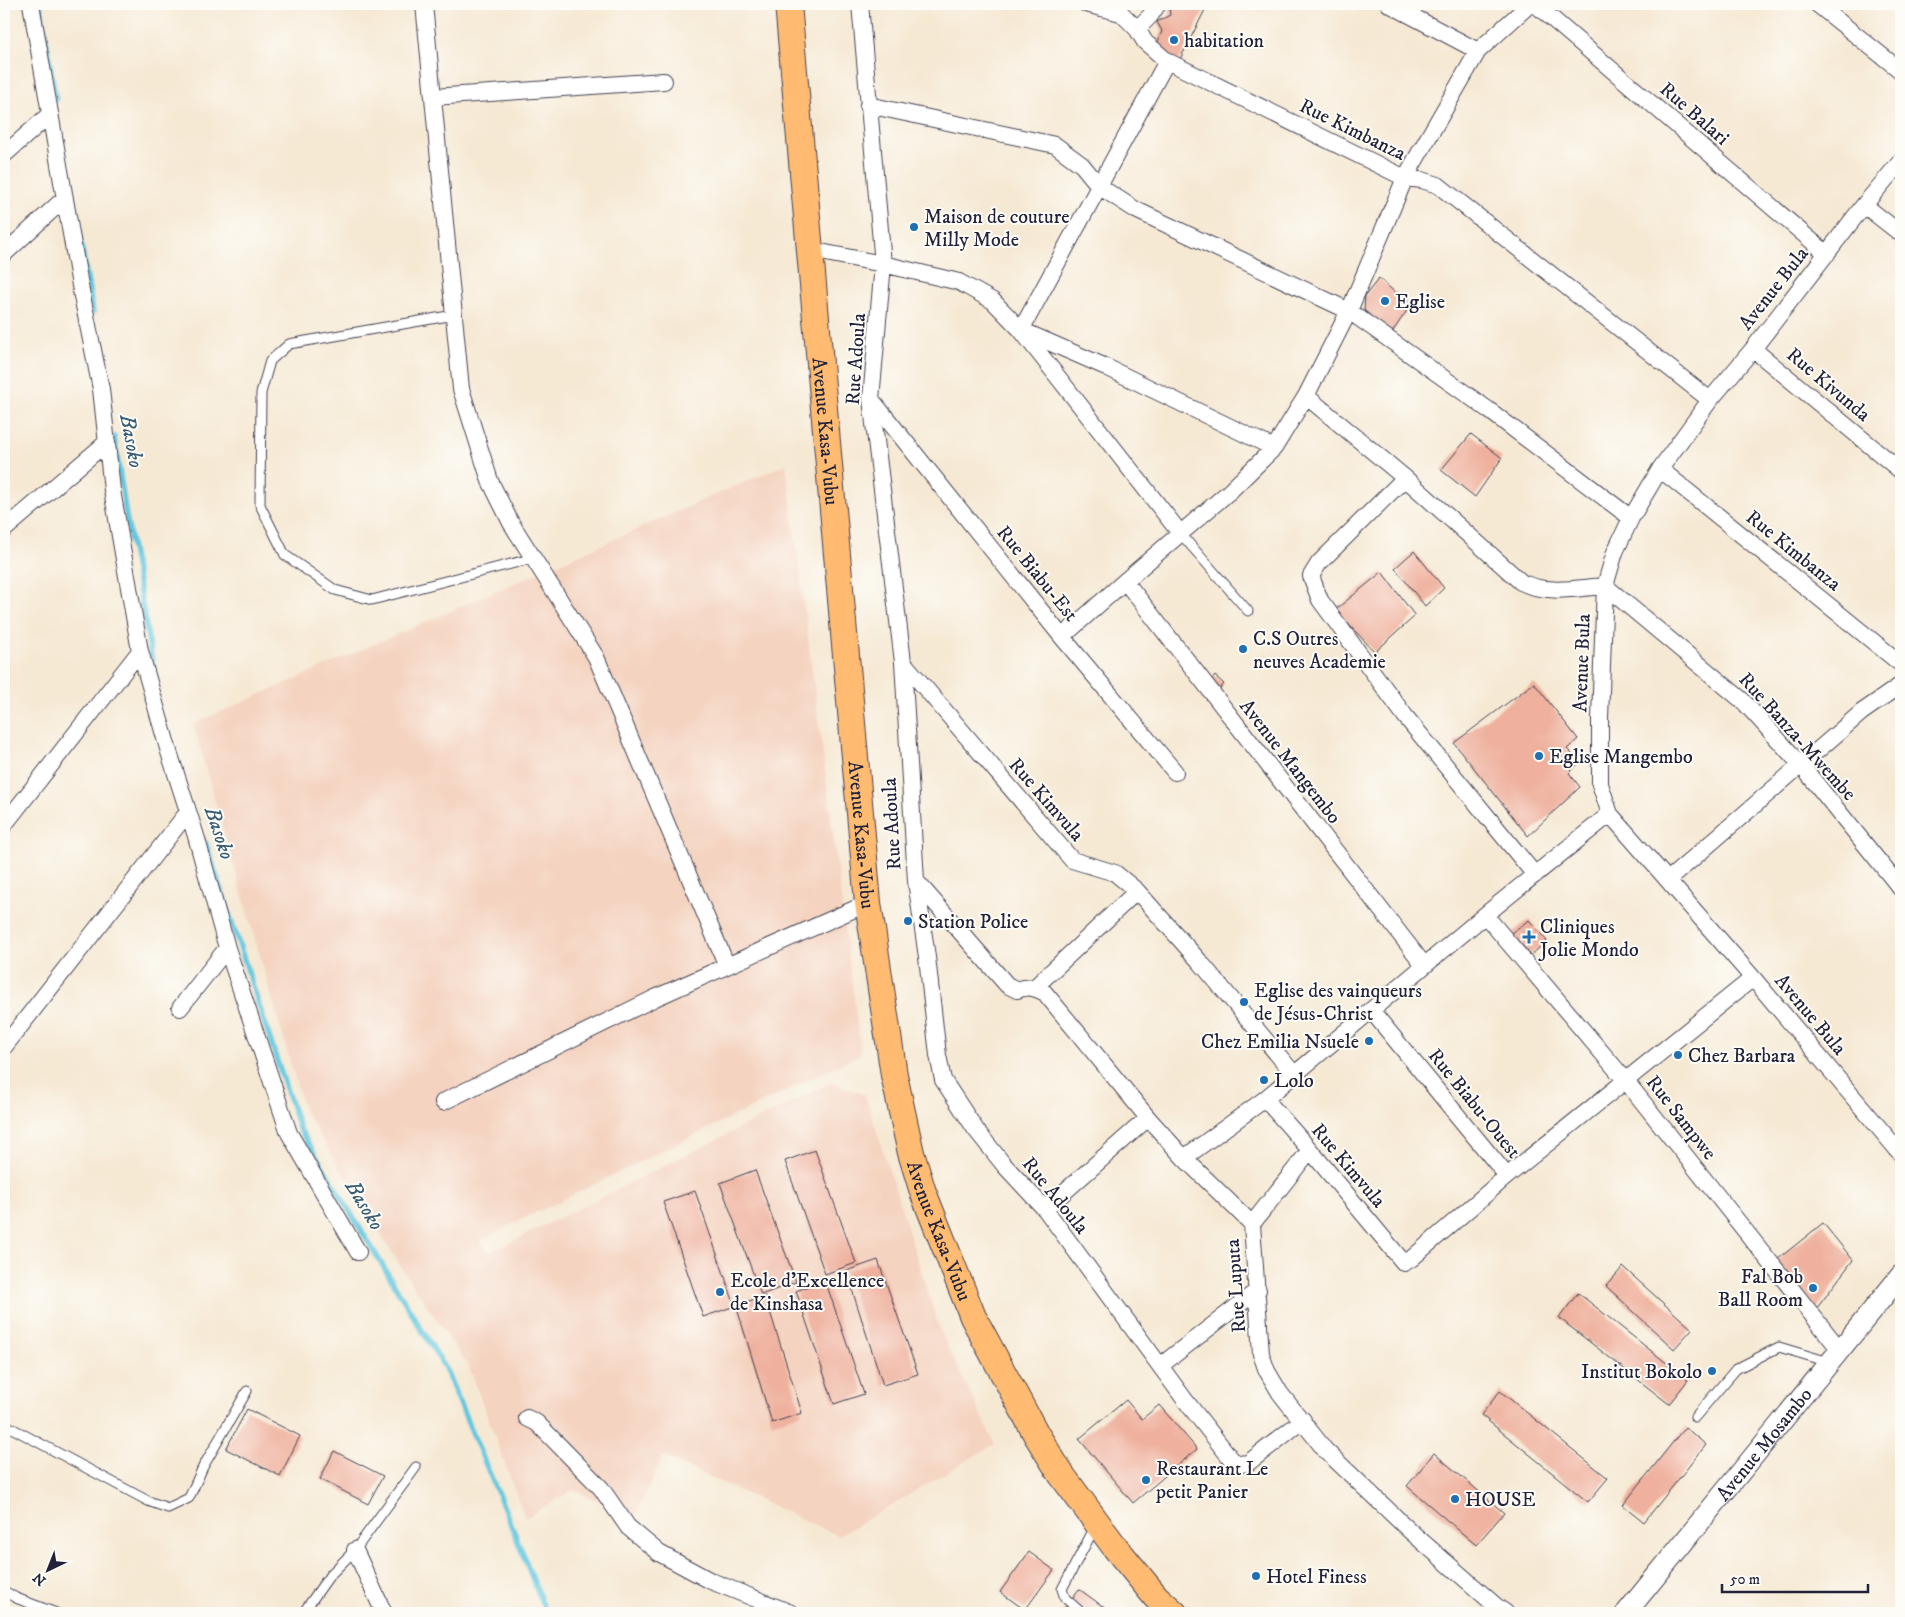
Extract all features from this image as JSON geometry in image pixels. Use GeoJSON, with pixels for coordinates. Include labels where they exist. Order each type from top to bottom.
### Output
{"type":"FeatureCollection","features":[{"type":"Feature","properties":{"kind":"main road","name":"Avenue Kasa-Vubu"},"geometry":{"type":"LineString","coordinates":[[788,4],[868,903],[894,1075],[912,1153],[923,1192],[962,1292],[995,1361],[1061,1474],[1165,1608]]}},
{"type":"Feature","properties":{"kind":"street"},"geometry":{"type":"LineString","coordinates":[[31,4],[81,291],[101,389],[112,490],[140,651],[227,948],[289,1133],[358,1252]]}},
{"type":"Feature","properties":{"kind":"street"},"geometry":{"type":"LineString","coordinates":[[424,4],[461,389],[490,481],[511,523],[596,656],[727,966]]}},
{"type":"Feature","properties":{"kind":"street","name":"Rue Adoula"},"geometry":{"type":"LineString","coordinates":[[860,4],[883,264],[871,399],[902,662],[916,881],[938,1055],[943,1080],[976,1130],[1004,1165],[1045,1209],[1160,1366],[1232,1460],[1240,1464],[1248,1463],[1303,1420]]}},
{"type":"Feature","properties":{"kind":"street","name":"Rue Kimbanza"},"geometry":{"type":"LineString","coordinates":[[1086,4],[1121,13],[1137,29],[1145,42],[1167,62],[1405,178],[1438,184],[1710,400]]}},
{"type":"Feature","properties":{"kind":"street"},"geometry":{"type":"LineString","coordinates":[[1137,29],[1150,16],[1158,4]]}},
{"type":"Feature","properties":{"kind":"street"},"geometry":{"type":"LineString","coordinates":[[1389,4],[1478,51]]}},
{"type":"Feature","properties":{"kind":"street"},"geometry":{"type":"LineString","coordinates":[[1062,637],[1230,491],[1274,448],[1306,396],[1350,311],[1405,178],[1478,51],[1530,4]]}},
{"type":"Feature","properties":{"kind":"street","name":"Rue Balari"},"geometry":{"type":"LineString","coordinates":[[1535,4],[1826,254]]}},
{"type":"Feature","properties":{"kind":"street"},"geometry":{"type":"LineString","coordinates":[[1817,4],[1901,71]]}},
{"type":"Feature","properties":{"kind":"street"},"geometry":{"type":"LineString","coordinates":[[1021,330],[1167,62]]}},
{"type":"Feature","properties":{"kind":"street"},"geometry":{"type":"LineString","coordinates":[[433,97],[664,81]]}},
{"type":"Feature","properties":{"kind":"street"},"geometry":{"type":"LineString","coordinates":[[868,105],[1055,145],[1082,165],[1100,187],[1136,210],[1350,311],[1490,412],[1631,518]]}},
{"type":"Feature","properties":{"kind":"street"},"geometry":{"type":"LineString","coordinates":[[4,155],[50,114]]}},
{"type":"Feature","properties":{"kind":"street","name":"Avenue Bula"},"geometry":{"type":"LineString","coordinates":[[1901,161],[1864,205],[1753,349],[1710,400],[1660,469],[1631,518],[1615,552],[1605,586],[1600,718],[1600,784],[1610,814],[1753,978],[1901,1154]]}},
{"type":"Feature","properties":{"kind":"street"},"geometry":{"type":"LineString","coordinates":[[4,254],[65,198]]}},
{"type":"Feature","properties":{"kind":"street"},"geometry":{"type":"LineString","coordinates":[[1864,205],[1901,234]]}},
{"type":"Feature","properties":{"kind":"street"},"geometry":{"type":"LineString","coordinates":[[810,250],[883,264],[959,282],[993,301],[1021,330],[1180,533]]}},
{"type":"Feature","properties":{"kind":"street"},"geometry":{"type":"LineString","coordinates":[[1021,330],[1106,367],[1274,448]]}},
{"type":"Feature","properties":{"kind":"street","name":"Rue Kivunda"},"geometry":{"type":"LineString","coordinates":[[1753,349],[1901,471]]}},
{"type":"Feature","properties":{"kind":"street"},"geometry":{"type":"LineString","coordinates":[[1306,396],[1404,478],[1521,582],[1534,589],[1550,590],[1605,586]]}},
{"type":"Feature","properties":{"kind":"street","name":"Rue Biabu-Est"},"geometry":{"type":"LineString","coordinates":[[871,399],[1062,637],[1175,772]]}},
{"type":"Feature","properties":{"kind":"street"},"geometry":{"type":"LineString","coordinates":[[4,530],[107,442]]}},
{"type":"Feature","properties":{"kind":"street","name":"Rue Kimbanza"},"geometry":{"type":"LineString","coordinates":[[1660,469],[1901,664]]}},
{"type":"Feature","properties":{"kind":"street"},"geometry":{"type":"LineString","coordinates":[[1404,478],[1319,563],[1312,576],[1320,600],[1406,716],[1535,875]]}},
{"type":"Feature","properties":{"kind":"street","name":"Avenue Mangembo"},"geometry":{"type":"LineString","coordinates":[[1125,581],[1424,965]]}},
{"type":"Feature","properties":{"kind":"street","name":"Rue Banza-Mwembe"},"geometry":{"type":"LineString","coordinates":[[1605,586],[1743,701],[1801,765],[1901,889]]}},
{"type":"Feature","properties":{"kind":"street"},"geometry":{"type":"LineString","coordinates":[[4,825],[140,651]]}},
{"type":"Feature","properties":{"kind":"street","name":"Rue Kimvula"},"geometry":{"type":"LineString","coordinates":[[902,662],[1072,860],[1115,873],[1137,891],[1201,963],[1294,1074]]}},
{"type":"Feature","properties":{"kind":"street"},"geometry":{"type":"LineString","coordinates":[[1668,880],[1862,712],[1901,684]]}},
{"type":"Feature","properties":{"kind":"street"},"geometry":{"type":"LineString","coordinates":[[4,1047],[188,812]]}},
{"type":"Feature","properties":{"kind":"street"},"geometry":{"type":"LineString","coordinates":[[1184,1158],[1265,1099],[1424,965],[1610,814]]}},
{"type":"Feature","properties":{"kind":"street"},"geometry":{"type":"LineString","coordinates":[[916,881],[1007,984],[1016,990],[1025,987],[1035,987],[1137,891]]}},
{"type":"Feature","properties":{"kind":"street"},"geometry":{"type":"LineString","coordinates":[[443,1102],[655,998],[868,903]]}},
{"type":"Feature","properties":{"kind":"street","name":"Rue Sampwe"},"geometry":{"type":"LineString","coordinates":[[1485,915],[1626,1081],[1835,1356]]}},
{"type":"Feature","properties":{"kind":"street"},"geometry":{"type":"LineString","coordinates":[[180,1008],[227,948]]}},
{"type":"Feature","properties":{"kind":"street"},"geometry":{"type":"LineString","coordinates":[[1507,1176],[1753,978]]}},
{"type":"Feature","properties":{"kind":"street","name":"Rue Luputa"},"geometry":{"type":"LineString","coordinates":[[1035,987],[1045,993],[1148,1118],[1184,1158],[1252,1224],[1261,1354],[1267,1371],[1280,1393],[1325,1450],[1409,1530],[1506,1613]]}},
{"type":"Feature","properties":{"kind":"street","name":"Rue Biabu-Ouest"},"geometry":{"type":"LineString","coordinates":[[1371,1010],[1507,1176]]}},
{"type":"Feature","properties":{"kind":"street","name":"Rue Kimvula"},"geometry":{"type":"LineString","coordinates":[[1265,1099],[1404,1263],[1412,1259],[1507,1176]]}},
{"type":"Feature","properties":{"kind":"street"},"geometry":{"type":"LineString","coordinates":[[1045,1209],[1148,1118]]}},
{"type":"Feature","properties":{"kind":"street"},"geometry":{"type":"LineString","coordinates":[[1252,1224],[1310,1150]]}},
{"type":"Feature","properties":{"kind":"street","name":"Avenue Mosambo"},"geometry":{"type":"LineString","coordinates":[[1626,1613],[1901,1275]]}},
{"type":"Feature","properties":{"kind":"street"},"geometry":{"type":"LineString","coordinates":[[1160,1366],[1258,1290]]}},
{"type":"Feature","properties":{"kind":"street"},"geometry":{"type":"LineString","coordinates":[[527,1418],[537,1423],[601,1488],[628,1527],[659,1553],[711,1581],[792,1613]]}},
{"type":"Feature","properties":{"kind":"street"},"geometry":{"type":"LineString","coordinates":[[355,1550],[384,1613]]}},
{"type":"Feature","properties":{"kind":"lane"},"geometry":{"type":"LineString","coordinates":[[454,315],[289,344],[270,361],[261,393],[260,505],[285,555],[335,590],[372,600],[534,558]]}},
{"type":"Feature","properties":{"kind":"lane"},"geometry":{"type":"LineString","coordinates":[[1180,533],[1248,611]]}},
{"type":"Feature","properties":{"kind":"lane"},"geometry":{"type":"LineString","coordinates":[[1695,1417],[1736,1369],[1779,1348],[1835,1356]]}},
{"type":"Feature","properties":{"kind":"lane"},"geometry":{"type":"LineString","coordinates":[[4,1424],[148,1501],[168,1508],[190,1498],[204,1467],[247,1391]]}},
{"type":"Feature","properties":{"kind":"lane"},"geometry":{"type":"LineString","coordinates":[[303,1613],[330,1574],[355,1550],[416,1467]]}},
{"type":"Feature","properties":{"kind":"lane"},"geometry":{"type":"LineString","coordinates":[[1082,1613],[1065,1598],[1062,1589],[1098,1523]]}},
{"type":"Feature","properties":{"kind":"lane"},"geometry":{"type":"LineString","coordinates":[[4,1591],[16,1598],[56,1613]]}},
{"type":"Feature","properties":{"kind":"shaded area"},"geometry":{"type":"Polygon","coordinates":[[[786,464],[861,1054],[480,1240],[489,1253],[831,1083],[865,1094],[940,1331],[995,1444],[839,1536],[663,1456],[635,1516],[573,1490],[525,1518],[469,1367],[406,1275],[304,1110],[193,724],[786,464]]]}},
{"type":"Feature","properties":{"kind":"building","name":"habitation"},"geometry":{"type":"Polygon","coordinates":[[[1172,4],[1208,4],[1179,61],[1155,49],[1162,31],[1157,22],[1170,15],[1169,7],[1172,4]]]}},
{"type":"Feature","properties":{"kind":"building","name":"Eglise"},"geometry":{"type":"Polygon","coordinates":[[[1379,278],[1410,306],[1391,334],[1364,310],[1365,296],[1379,278]]]}},
{"type":"Feature","properties":{"kind":"building"},"geometry":{"type":"Polygon","coordinates":[[[1471,434],[1502,458],[1475,497],[1441,470],[1471,434]]]}},
{"type":"Feature","properties":{"kind":"building"},"geometry":{"type":"Polygon","coordinates":[[[1414,551],[1444,588],[1425,606],[1395,568],[1414,551]]]}},
{"type":"Feature","properties":{"kind":"building"},"geometry":{"type":"Polygon","coordinates":[[[1382,572],[1415,616],[1375,652],[1335,610],[1382,572]]]}},
{"type":"Feature","properties":{"kind":"building"},"geometry":{"type":"Polygon","coordinates":[[[1215,676],[1224,684],[1219,690],[1210,682],[1215,676]]]}},
{"type":"Feature","properties":{"kind":"building"},"geometry":{"type":"Polygon","coordinates":[[[1534,683],[1578,739],[1567,749],[1580,762],[1569,773],[1580,787],[1528,836],[1454,743],[1534,683]]]}},
{"type":"Feature","properties":{"kind":"building","name":"Cliniques Jolie Mondo"},"geometry":{"type":"Polygon","coordinates":[[[1529,920],[1547,941],[1531,955],[1511,933],[1529,920]]]}},
{"type":"Feature","properties":{"kind":"building"},"geometry":{"type":"Polygon","coordinates":[[[815,1150],[856,1263],[825,1274],[785,1161],[815,1150]]]}},
{"type":"Feature","properties":{"kind":"building"},"geometry":{"type":"Polygon","coordinates":[[[755,1170],[796,1282],[761,1295],[720,1183],[755,1170]]]}},
{"type":"Feature","properties":{"kind":"building"},"geometry":{"type":"Polygon","coordinates":[[[695,1191],[735,1306],[703,1317],[663,1202],[695,1191]]]}},
{"type":"Feature","properties":{"kind":"building","name":"Fal Bob Ball Room"},"geometry":{"type":"Polygon","coordinates":[[[1823,1223],[1853,1260],[1814,1312],[1773,1263],[1823,1223]]]}},
{"type":"Feature","properties":{"kind":"building"},"geometry":{"type":"Polygon","coordinates":[[[878,1260],[918,1374],[883,1385],[846,1271],[878,1260]]]}},
{"type":"Feature","properties":{"kind":"building"},"geometry":{"type":"Polygon","coordinates":[[[1623,1267],[1692,1329],[1674,1349],[1606,1286],[1623,1267]]]}},
{"type":"Feature","properties":{"kind":"building"},"geometry":{"type":"Polygon","coordinates":[[[825,1280],[864,1394],[834,1404],[796,1291],[825,1280]]]}},
{"type":"Feature","properties":{"kind":"building"},"geometry":{"type":"Polygon","coordinates":[[[1578,1293],[1688,1380],[1669,1404],[1559,1318],[1578,1293]]]}},
{"type":"Feature","properties":{"kind":"building"},"geometry":{"type":"Polygon","coordinates":[[[765,1296],[802,1413],[772,1423],[736,1305],[765,1296]]]}},
{"type":"Feature","properties":{"kind":"building"},"geometry":{"type":"Polygon","coordinates":[[[1500,1391],[1608,1478],[1588,1502],[1481,1415],[1500,1391]]]}},
{"type":"Feature","properties":{"kind":"building"},"geometry":{"type":"Polygon","coordinates":[[[1126,1400],[1142,1419],[1159,1405],[1197,1449],[1133,1503],[1079,1439],[1126,1400]]]}},
{"type":"Feature","properties":{"kind":"building"},"geometry":{"type":"Polygon","coordinates":[[[247,1409],[300,1436],[280,1476],[226,1449],[247,1409]]]}},
{"type":"Feature","properties":{"kind":"building"},"geometry":{"type":"Polygon","coordinates":[[[1685,1427],[1706,1445],[1644,1522],[1623,1505],[1685,1427]]]}},
{"type":"Feature","properties":{"kind":"building"},"geometry":{"type":"Polygon","coordinates":[[[334,1451],[383,1476],[368,1504],[320,1479],[334,1451]]]}},
{"type":"Feature","properties":{"kind":"building","name":"HOUSE"},"geometry":{"type":"Polygon","coordinates":[[[1434,1453],[1504,1513],[1476,1545],[1407,1486],[1434,1453]]]}},
{"type":"Feature","properties":{"kind":"building"},"geometry":{"type":"Polygon","coordinates":[[[1029,1552],[1054,1570],[1025,1610],[1000,1592],[1029,1552]]]}},
{"type":"Feature","properties":{"kind":"building"},"geometry":{"type":"Polygon","coordinates":[[[1079,1589],[1105,1608],[1101,1613],[1061,1613],[1079,1589]]]}},
{"type":"Feature","properties":{"kind":"waterway","name":"Basoko"},"geometry":{"type":"LineString","coordinates":[[40,4],[56,100]]}},
{"type":"Feature","properties":{"kind":"waterway","name":"Basoko"},"geometry":{"type":"LineString","coordinates":[[73,198],[93,312]]}},
{"type":"Feature","properties":{"kind":"waterway","name":"Basoko"},"geometry":{"type":"LineString","coordinates":[[114,437],[156,682]]}},
{"type":"Feature","properties":{"kind":"waterway","name":"Basoko"},"geometry":{"type":"LineString","coordinates":[[206,843],[299,1128],[445,1368],[546,1613]]}},
{"type":"Feature","properties":{"kind":"place","name":"habitation"},"geometry":{"type":"Point","coordinates":[1174,40]}},
{"type":"Feature","properties":{"kind":"place","name":"Maison de couture Milly Mode"},"geometry":{"type":"Point","coordinates":[914,227]}},
{"type":"Feature","properties":{"kind":"place","name":"Eglise"},"geometry":{"type":"Point","coordinates":[1385,301]}},
{"type":"Feature","properties":{"kind":"place","name":"C.S Outres neuves Academie"},"geometry":{"type":"Point","coordinates":[1243,649]}},
{"type":"Feature","properties":{"kind":"place","name":"Eglise Mangembo"},"geometry":{"type":"Point","coordinates":[1539,756]}},
{"type":"Feature","properties":{"kind":"place","name":"Station Police"},"geometry":{"type":"Point","coordinates":[908,921]}},
{"type":"Feature","properties":{"kind":"place","name":"Cliniques Jolie Mondo"},"geometry":{"type":"Point","coordinates":[1529,937]}},
{"type":"Feature","properties":{"kind":"place","name":"Eglise des vainqueurs de Jésus-Christ"},"geometry":{"type":"Point","coordinates":[1244,1002]}},
{"type":"Feature","properties":{"kind":"place","name":"Chez Emilia Nsuele"},"geometry":{"type":"Point","coordinates":[1369,1041]}},
{"type":"Feature","properties":{"kind":"place","name":"Chez Barbara"},"geometry":{"type":"Point","coordinates":[1678,1055]}},
{"type":"Feature","properties":{"kind":"place","name":"Lolo"},"geometry":{"type":"Point","coordinates":[1264,1080]}},
{"type":"Feature","properties":{"kind":"place","name":"Fal Bob Ball Room"},"geometry":{"type":"Point","coordinates":[1813,1288]}},
{"type":"Feature","properties":{"kind":"place","name":"Ecole d'Excellence de Kinshasa"},"geometry":{"type":"Point","coordinates":[720,1292]}},
{"type":"Feature","properties":{"kind":"place","name":"Institut Bokolo"},"geometry":{"type":"Point","coordinates":[1712,1371]}},
{"type":"Feature","properties":{"kind":"place","name":"Restaurant Le petit Panier"},"geometry":{"type":"Point","coordinates":[1146,1480]}},
{"type":"Feature","properties":{"kind":"place","name":"HOUSE"},"geometry":{"type":"Point","coordinates":[1455,1499]}},
{"type":"Feature","properties":{"kind":"place","name":"Hotel Finess"},"geometry":{"type":"Point","coordinates":[1256,1576]}}]}
